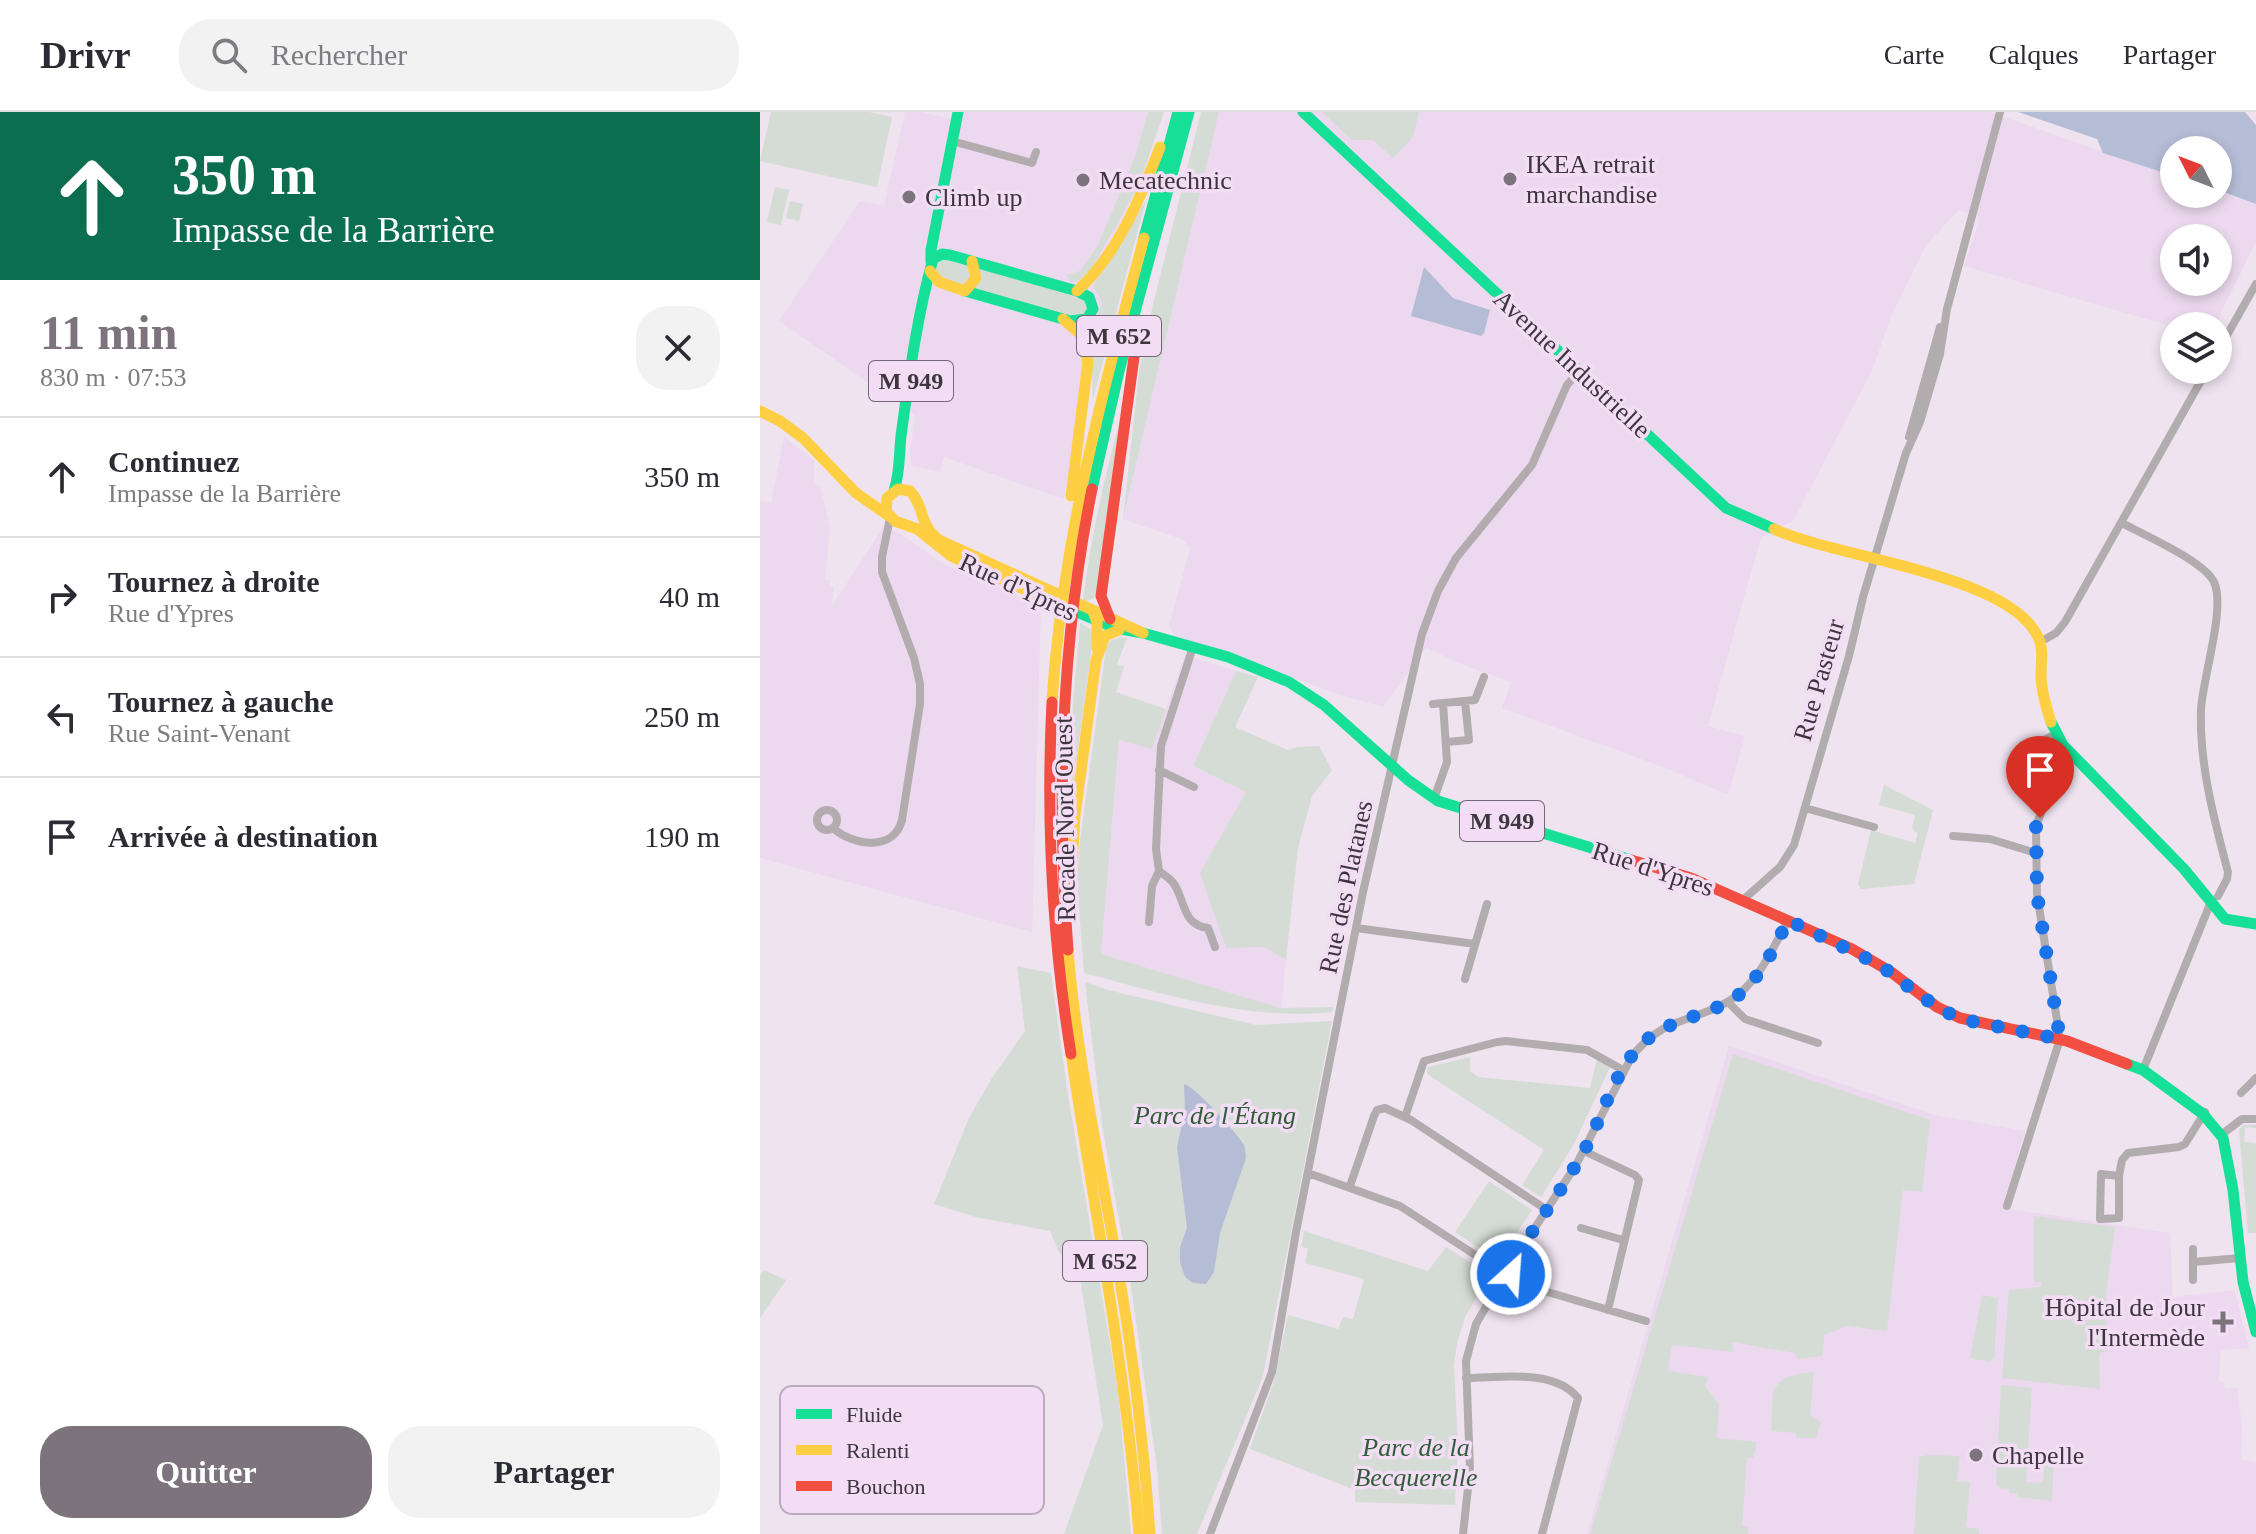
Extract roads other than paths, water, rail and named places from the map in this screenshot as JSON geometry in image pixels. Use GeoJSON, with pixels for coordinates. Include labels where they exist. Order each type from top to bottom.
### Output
{"type":"FeatureCollection","features":[{"type":"Feature","properties":{"kind":"main road"},"geometry":{"type":"LineString","coordinates":[[930,266],[939,255],[950,255],[1077,291],[1091,299],[1091,313],[1080,321],[1063,319],[965,291],[933,278],[930,266],[958,112]]}},
{"type":"Feature","properties":{"kind":"main road"},"geometry":{"type":"LineString","coordinates":[[1077,291],[1091,279],[1141,193],[1157,157],[1171,112]]}},
{"type":"Feature","properties":{"kind":"main road","name":"Rocade Nord Ouest"},"geometry":{"type":"LineString","coordinates":[[1070,584],[1068,561],[1086,468],[1178,112]]}},
{"type":"Feature","properties":{"kind":"main road","name":"Rocade Nord Ouest"},"geometry":{"type":"LineString","coordinates":[[1139,1534],[1129,1416],[1068,990],[1060,796],[1063,632],[1070,584],[1101,449],[1189,112]]}},
{"type":"Feature","properties":{"kind":"main road","name":"Avenue Industrielle"},"geometry":{"type":"LineString","coordinates":[[1303,112],[1726,508],[1784,534],[1961,584],[1986,594],[2022,618],[2040,642]]}},
{"type":"Feature","properties":{"kind":"main road"},"geometry":{"type":"LineString","coordinates":[[936,232],[939,246],[950,255]]}},
{"type":"Feature","properties":{"kind":"main road"},"geometry":{"type":"LineString","coordinates":[[965,291],[972,285],[977,273],[972,261]]}},
{"type":"Feature","properties":{"kind":"main road","name":"M 949"},"geometry":{"type":"LineString","coordinates":[[893,492],[899,476],[930,266]]}},
{"type":"Feature","properties":{"kind":"main road"},"geometry":{"type":"LineString","coordinates":[[1096,660],[1090,615],[1101,596],[1134,356],[1147,291],[1148,267]]}},
{"type":"Feature","properties":{"kind":"main road","name":"M 949"},"geometry":{"type":"LineString","coordinates":[[923,310],[931,294],[943,284]]}},
{"type":"Feature","properties":{"kind":"main road"},"geometry":{"type":"LineString","coordinates":[[1063,319],[1080,334],[1088,367],[1068,517],[1068,561]]}},
{"type":"Feature","properties":{"kind":"main road","name":"Rue d'Ypres"},"geometry":{"type":"LineString","coordinates":[[760,411],[803,438],[860,496],[895,520],[917,529],[951,556],[1090,615],[1240,661],[1294,685],[1324,705],[1434,799],[1684,875],[1788,920],[1880,965],[1952,1015],[2060,1039],[2106,1053],[2143,1070],[2204,1112]]}},
{"type":"Feature","properties":{"kind":"main road","name":"M 949"},"geometry":{"type":"LineString","coordinates":[[901,452],[905,480],[914,494]]}},
{"type":"Feature","properties":{"kind":"main road","name":"Rue d'Ypres"},"geometry":{"type":"LineString","coordinates":[[842,477],[868,494],[893,492]]}},
{"type":"Feature","properties":{"kind":"main road"},"geometry":{"type":"LineString","coordinates":[[903,489],[914,494],[919,509],[912,520],[895,520],[885,503],[893,492],[903,489]]}},
{"type":"Feature","properties":{"kind":"main road","name":"Rue d'Ypres"},"geometry":{"type":"LineString","coordinates":[[919,509],[924,527],[939,540],[1119,630],[1143,633]]}},
{"type":"Feature","properties":{"kind":"main road"},"geometry":{"type":"LineString","coordinates":[[1101,596],[1110,619]]}},
{"type":"Feature","properties":{"kind":"main road"},"geometry":{"type":"LineString","coordinates":[[1066,951],[1075,815],[1096,660],[1105,636],[1119,630]]}},
{"type":"Feature","properties":{"kind":"main road"},"geometry":{"type":"LineString","coordinates":[[2040,642],[2044,695],[2056,734],[2071,754],[2215,901],[2235,917],[2255,924]]}},
{"type":"Feature","properties":{"kind":"main road","name":"Rocade Nord Ouest"},"geometry":{"type":"LineString","coordinates":[[1068,990],[1137,1396],[1150,1534]]}},
{"type":"Feature","properties":{"kind":"main road","name":"M 949"},"geometry":{"type":"LineString","coordinates":[[2204,1112],[2224,1134],[2245,1294],[2256,1332]]}},
{"type":"Feature","properties":{"kind":"street","name":"Rue Pasteur"},"geometry":{"type":"LineString","coordinates":[[1743,900],[1791,853],[2000,113]]}},
{"type":"Feature","properties":{"kind":"street"},"geometry":{"type":"LineString","coordinates":[[952,141],[1032,163],[1036,152]]}},
{"type":"Feature","properties":{"kind":"street"},"geometry":{"type":"LineString","coordinates":[[2232,326],[2256,284]]}},
{"type":"Feature","properties":{"kind":"street","name":"Rue des Platanes"},"geometry":{"type":"LineString","coordinates":[[1210,1534],[1272,1372],[1356,928],[1418,648],[1438,591],[1462,550],[1532,465],[1567,385],[1579,371]]}},
{"type":"Feature","properties":{"kind":"street"},"geometry":{"type":"LineString","coordinates":[[2040,642],[2056,633],[2065,622],[2199,384]]}},
{"type":"Feature","properties":{"kind":"street"},"geometry":{"type":"LineString","coordinates":[[833,828],[851,840],[874,843],[892,836],[902,822],[920,704],[920,684],[914,658],[883,577],[883,548],[895,520]]}},
{"type":"Feature","properties":{"kind":"street"},"geometry":{"type":"LineString","coordinates":[[2122,523],[2207,572],[2217,592],[2219,606],[2201,710],[2210,803],[2228,872],[2143,1070]]}},
{"type":"Feature","properties":{"kind":"street"},"geometry":{"type":"LineString","coordinates":[[1149,922],[1152,886],[1159,871],[1156,849],[1161,746],[1193,647]]}},
{"type":"Feature","properties":{"kind":"street"},"geometry":{"type":"LineString","coordinates":[[1434,799],[1446,767],[1447,742],[1438,704],[1475,700],[1484,677]]}},
{"type":"Feature","properties":{"kind":"street"},"geometry":{"type":"LineString","coordinates":[[1447,742],[1469,740],[1465,701]]}},
{"type":"Feature","properties":{"kind":"street"},"geometry":{"type":"LineString","coordinates":[[2030,739],[2040,742],[2056,734]]}},
{"type":"Feature","properties":{"kind":"street"},"geometry":{"type":"LineString","coordinates":[[2007,1206],[2060,1039],[2037,894],[2036,824],[2041,813],[2040,742]]}},
{"type":"Feature","properties":{"kind":"street"},"geometry":{"type":"LineString","coordinates":[[1159,770],[1194,787]]}},
{"type":"Feature","properties":{"kind":"street"},"geometry":{"type":"LineString","coordinates":[[1805,808],[1874,827]]}},
{"type":"Feature","properties":{"kind":"street"},"geometry":{"type":"LineString","coordinates":[[1953,836],[1990,839],[2036,853]]}},
{"type":"Feature","properties":{"kind":"street"},"geometry":{"type":"LineString","coordinates":[[1159,871],[1173,882],[1186,916],[1202,928],[1208,928],[1215,947]]}},
{"type":"Feature","properties":{"kind":"street"},"geometry":{"type":"LineString","coordinates":[[1465,979],[1487,904]]}},
{"type":"Feature","properties":{"kind":"street"},"geometry":{"type":"LineString","coordinates":[[1463,1534],[1470,1470],[1466,1361],[1473,1331],[1505,1274],[1584,1151],[1623,1070],[1640,1047],[1660,1029],[1728,1002],[1745,988],[1765,962],[1788,920]]}},
{"type":"Feature","properties":{"kind":"street"},"geometry":{"type":"LineString","coordinates":[[1356,928],[1475,944]]}},
{"type":"Feature","properties":{"kind":"street"},"geometry":{"type":"LineString","coordinates":[[1728,1002],[1749,1020],[1818,1043]]}},
{"type":"Feature","properties":{"kind":"street"},"geometry":{"type":"LineString","coordinates":[[1405,1117],[1424,1061],[1497,1042],[1587,1050],[1623,1070]]}},
{"type":"Feature","properties":{"kind":"street"},"geometry":{"type":"LineString","coordinates":[[2241,1093],[2256,1078]]}},
{"type":"Feature","properties":{"kind":"street"},"geometry":{"type":"LineString","coordinates":[[1350,1186],[1377,1110],[1385,1108],[1405,1117],[1547,1210]]}},
{"type":"Feature","properties":{"kind":"street"},"geometry":{"type":"LineString","coordinates":[[2119,1176],[2101,1174],[2100,1219],[2119,1218],[2119,1176],[2122,1160],[2128,1153],[2182,1146],[2204,1112]]}},
{"type":"Feature","properties":{"kind":"street"},"geometry":{"type":"LineString","coordinates":[[2224,1134],[2242,1119],[2256,1119]]}},
{"type":"Feature","properties":{"kind":"street"},"geometry":{"type":"LineString","coordinates":[[1584,1151],[1635,1175],[1639,1180],[1608,1310]]}},
{"type":"Feature","properties":{"kind":"street"},"geometry":{"type":"LineString","coordinates":[[1308,1173],[1408,1210],[1505,1274],[1534,1288],[1646,1321]]}},
{"type":"Feature","properties":{"kind":"street"},"geometry":{"type":"LineString","coordinates":[[1581,1228],[1623,1240]]}},
{"type":"Feature","properties":{"kind":"street"},"geometry":{"type":"LineString","coordinates":[[2193,1249],[2193,1280]]}},
{"type":"Feature","properties":{"kind":"street"},"geometry":{"type":"LineString","coordinates":[[2193,1262],[2240,1258]]}},
{"type":"Feature","properties":{"kind":"street"},"geometry":{"type":"LineString","coordinates":[[1466,1378],[1549,1379],[1578,1398],[1542,1534]]}},
{"type":"Feature","properties":{"kind":"water"},"geometry":{"type":"Polygon","coordinates":[[[2018,112],[2245,112],[2256,125],[2256,204],[2232,195],[2232,136],[2160,136],[2160,171],[2103,153],[2097,139],[2018,112]]]}},
{"type":"Feature","properties":{"kind":"water"},"geometry":{"type":"Polygon","coordinates":[[[1424,267],[1453,298],[1490,310],[1481,336],[1411,316],[1424,267]]]}},
{"type":"Feature","properties":{"kind":"water"},"geometry":{"type":"Polygon","coordinates":[[[1184,1084],[1225,1121],[1244,1145],[1246,1155],[1220,1233],[1214,1272],[1206,1284],[1193,1283],[1185,1277],[1180,1262],[1180,1247],[1187,1228],[1177,1147],[1185,1110],[1184,1084]]]}},
{"type":"Feature","properties":{"kind":"place","name":"IKEA retrait marchandise"},"geometry":{"type":"Point","coordinates":[1510,179]}},
{"type":"Feature","properties":{"kind":"place","name":"Mecatechnic"},"geometry":{"type":"Point","coordinates":[1083,180]}},
{"type":"Feature","properties":{"kind":"place","name":"Climb up"},"geometry":{"type":"Point","coordinates":[909,197]}},
{"type":"Feature","properties":{"kind":"place","name":"Hôpital de Jour l'Intermède"},"geometry":{"type":"Point","coordinates":[2223,1322]}},
{"type":"Feature","properties":{"kind":"place","name":"Chapelle"},"geometry":{"type":"Point","coordinates":[1976,1455]}},
{"type":"Feature","properties":{"kind":"park label","name":"Parc de l'Étang"},"geometry":{"type":"Point","coordinates":[1215,1115]}},
{"type":"Feature","properties":{"kind":"park label","name":"Parc de la Becquerelle"},"geometry":{"type":"Point","coordinates":[1416,1462]}}]}
